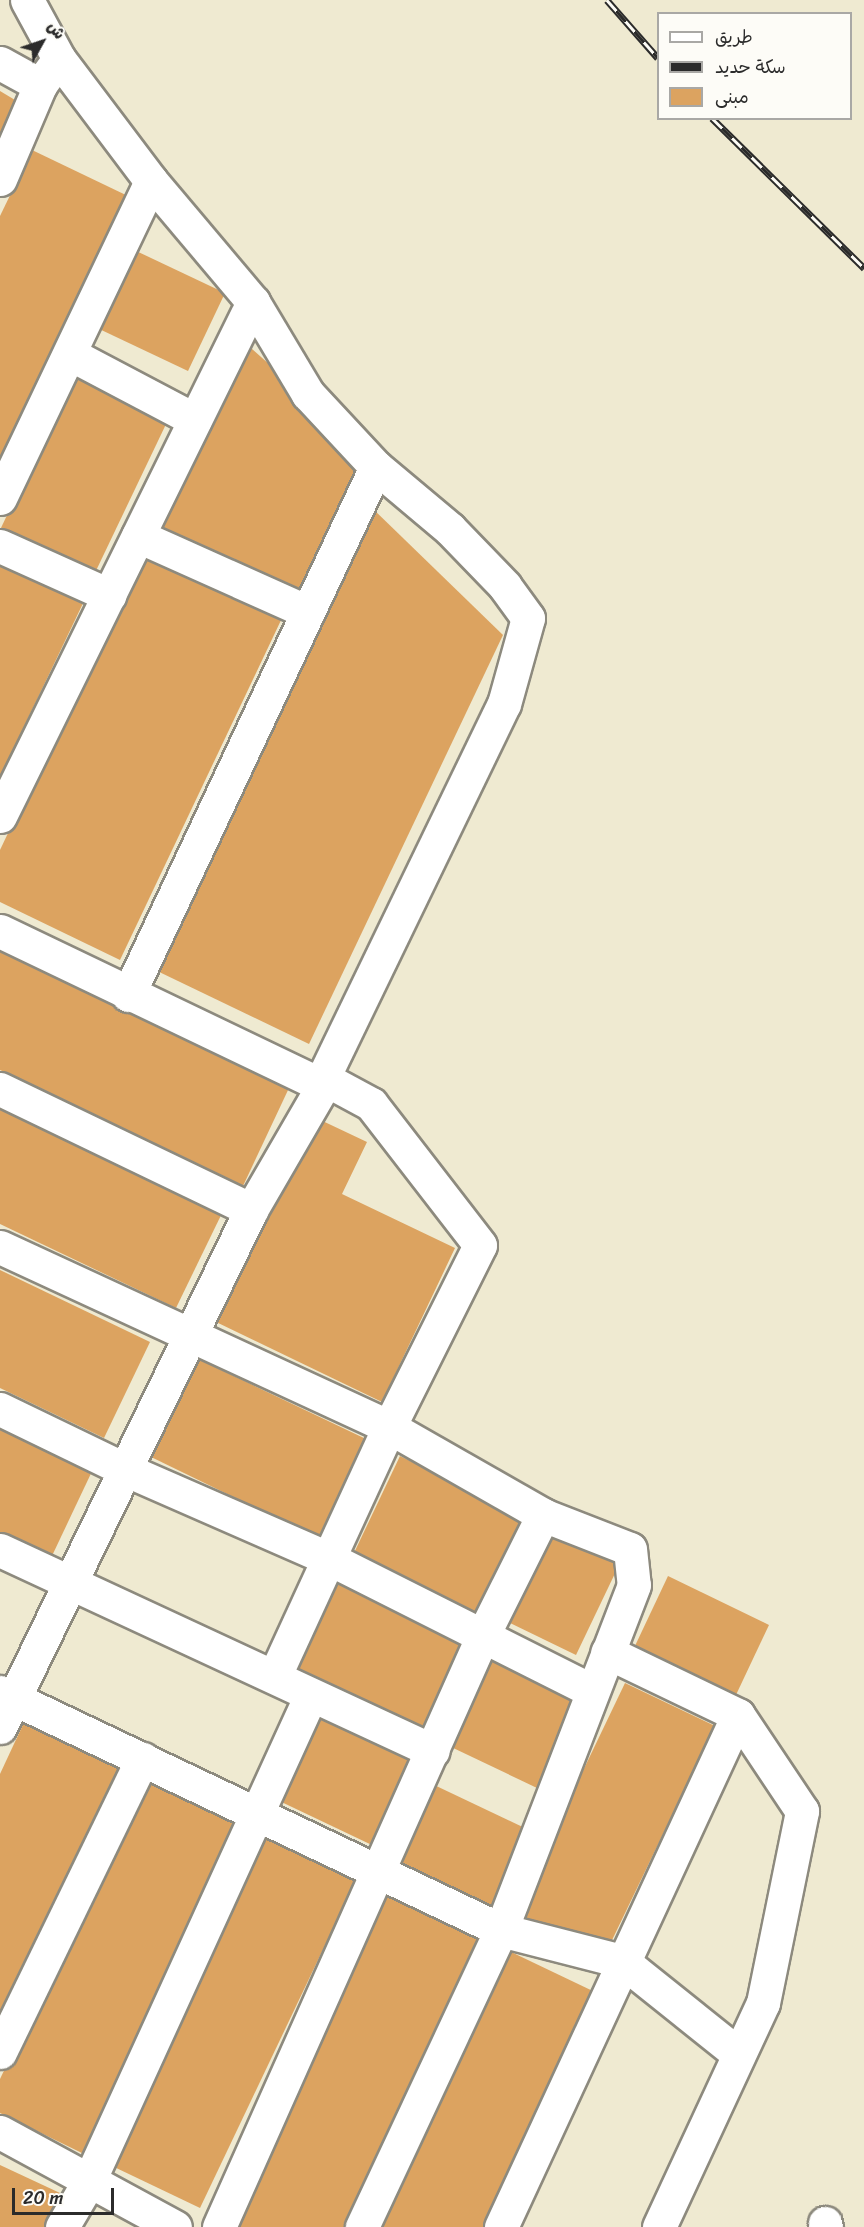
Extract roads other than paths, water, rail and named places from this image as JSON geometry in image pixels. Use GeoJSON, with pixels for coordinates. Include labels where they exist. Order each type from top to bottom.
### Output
{"type":"FeatureCollection","features":[{"type":"Feature","properties":{"kind":"street"},"geometry":{"type":"LineString","coordinates":[[0,1727],[7,1695],[71,1582],[251,1210],[323,1082],[504,704],[528,618],[505,586],[450,529],[376,466],[308,394],[253,302],[151,181],[58,59],[27,0]]}},
{"type":"Feature","properties":{"kind":"street"},"geometry":{"type":"LineString","coordinates":[[0,178],[40,85],[58,59]]}},
{"type":"Feature","properties":{"kind":"street"},"geometry":{"type":"LineString","coordinates":[[0,63],[40,85]]}},
{"type":"Feature","properties":{"kind":"street"},"geometry":{"type":"LineString","coordinates":[[0,498],[151,181]]}},
{"type":"Feature","properties":{"kind":"street"},"geometry":{"type":"LineString","coordinates":[[0,816],[253,302]]}},
{"type":"Feature","properties":{"kind":"street"},"geometry":{"type":"LineString","coordinates":[[70,354],[195,420]]}},
{"type":"Feature","properties":{"kind":"street"},"geometry":{"type":"LineString","coordinates":[[128,995],[376,466]]}},
{"type":"Feature","properties":{"kind":"street"},"geometry":{"type":"LineString","coordinates":[[138,536],[308,612]]}},
{"type":"Feature","properties":{"kind":"street"},"geometry":{"type":"LineString","coordinates":[[0,546],[109,595]]}},
{"type":"Feature","properties":{"kind":"street"},"geometry":{"type":"LineString","coordinates":[[0,931],[128,995],[371,1104],[480,1245],[389,1427],[274,1675]]}},
{"type":"Feature","properties":{"kind":"street"},"geometry":{"type":"LineString","coordinates":[[0,1089],[251,1210]]}},
{"type":"Feature","properties":{"kind":"street"},"geometry":{"type":"LineString","coordinates":[[0,1247],[191,1332],[389,1427],[543,1515],[630,1549],[634,1585],[606,1652],[501,1930],[362,2227]]}},
{"type":"Feature","properties":{"kind":"street"},"geometry":{"type":"LineString","coordinates":[[0,1409],[124,1469],[328,1558],[484,1633],[592,1691]]}},
{"type":"Feature","properties":{"kind":"street"},"geometry":{"type":"LineString","coordinates":[[219,2227],[484,1633],[543,1515]]}},
{"type":"Feature","properties":{"kind":"street"},"geometry":{"type":"LineString","coordinates":[[0,1550],[274,1675],[311,1695],[433,1751]]}},
{"type":"Feature","properties":{"kind":"street"},"geometry":{"type":"LineString","coordinates":[[606,1652],[738,1715],[802,1811],[763,2002],[659,2227]]}},
{"type":"Feature","properties":{"kind":"street"},"geometry":{"type":"LineString","coordinates":[[7,1695],[258,1817],[501,1930],[622,1961],[738,2054]]}},
{"type":"Feature","properties":{"kind":"street"},"geometry":{"type":"LineString","coordinates":[[62,2227],[88,2181],[258,1817],[311,1695]]}},
{"type":"Feature","properties":{"kind":"street"},"geometry":{"type":"LineString","coordinates":[[501,2227],[622,1961],[738,1715]]}},
{"type":"Feature","properties":{"kind":"street"},"geometry":{"type":"LineString","coordinates":[[0,2052],[142,1759]]}},
{"type":"Feature","properties":{"kind":"street"},"geometry":{"type":"LineString","coordinates":[[0,2132],[175,2227]]}},
{"type":"Feature","properties":{"kind":"railway"},"geometry":{"type":"LineString","coordinates":[[607,0],[657,57]]}},
{"type":"Feature","properties":{"kind":"railway"},"geometry":{"type":"LineString","coordinates":[[714,120],[864,268]]}}]}
